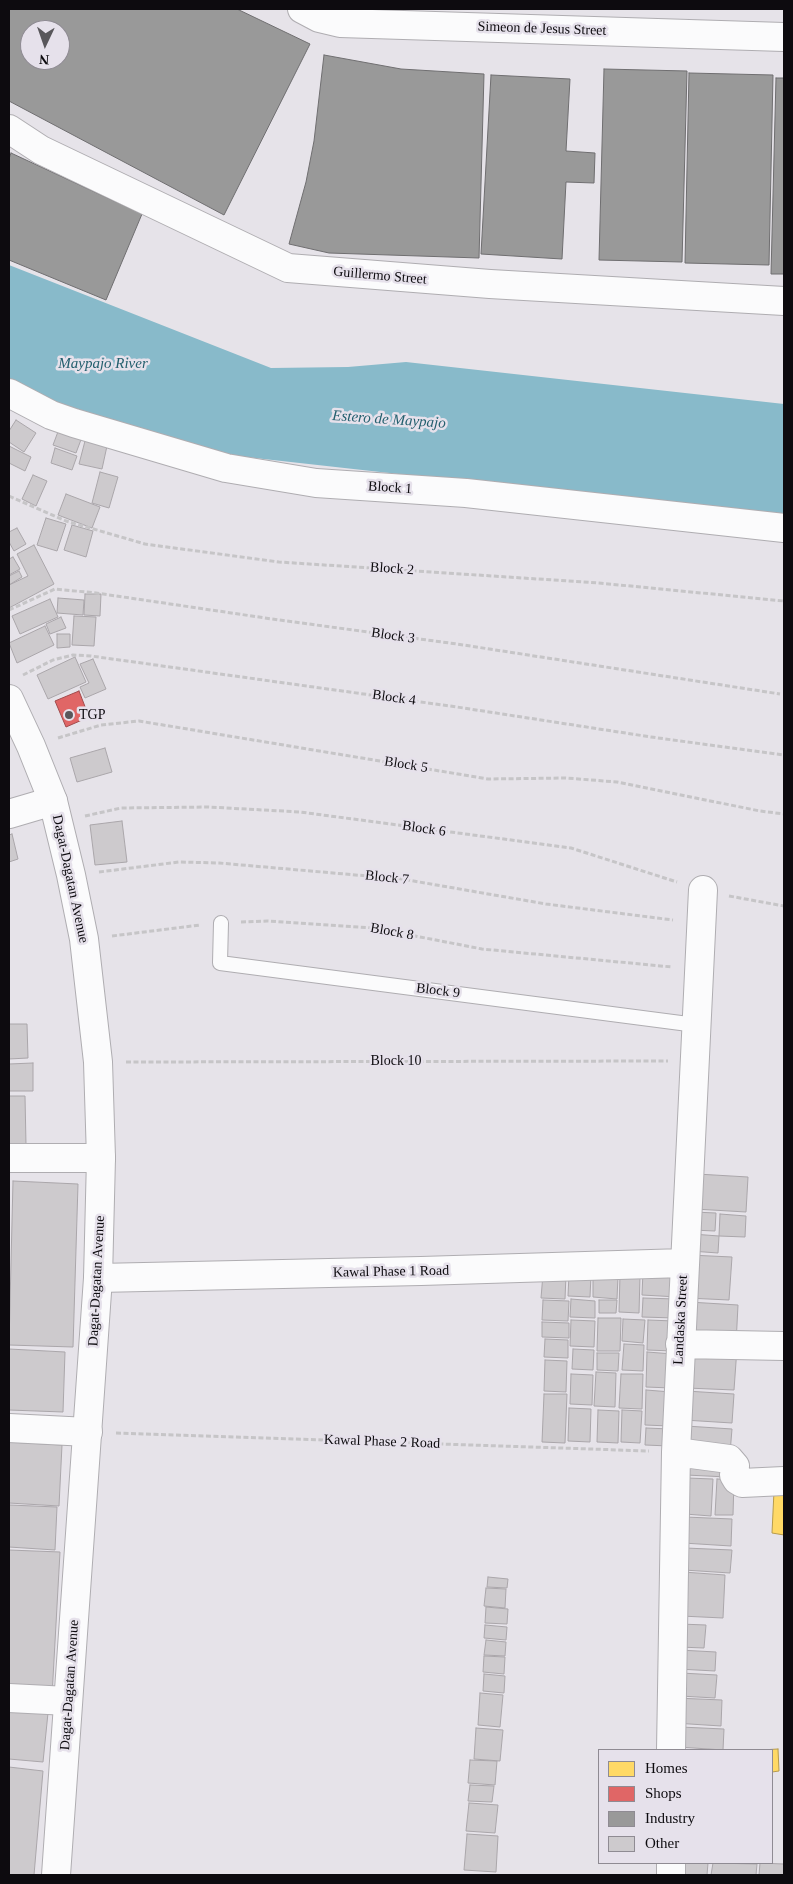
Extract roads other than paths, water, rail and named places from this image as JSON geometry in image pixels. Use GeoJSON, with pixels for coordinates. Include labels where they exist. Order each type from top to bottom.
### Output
{"type":"FeatureCollection","features":[{"type":"Feature","properties":{"kind":"street","name":"Simeon de Jesus Street"},"geometry":{"type":"LineString","coordinates":[[302,9],[319,18],[340,23],[784,37]]}},
{"type":"Feature","properties":{"kind":"street","name":"Guillermo Street"},"geometry":{"type":"LineString","coordinates":[[9,129],[41,150],[288,268],[490,284],[784,301]]}},
{"type":"Feature","properties":{"kind":"street","name":"Block 1"},"geometry":{"type":"LineString","coordinates":[[9,393],[51,415],[105,434],[235,470],[316,483],[466,493],[784,528]]}},
{"type":"Feature","properties":{"kind":"street","name":"Dagat-Dagatan Avenue"},"geometry":{"type":"LineString","coordinates":[[13,688],[31,746],[55,812],[71,875],[84,939],[98,1062],[101,1158],[98,1278],[56,1875]]}},
{"type":"Feature","properties":{"kind":"street"},"geometry":{"type":"LineString","coordinates":[[9,814],[55,812]]}},
{"type":"Feature","properties":{"kind":"street","name":"Landaska Street"},"geometry":{"type":"LineString","coordinates":[[670,1749],[680,1344],[703,890]]}},
{"type":"Feature","properties":{"kind":"street"},"geometry":{"type":"LineString","coordinates":[[9,1158],[101,1158]]}},
{"type":"Feature","properties":{"kind":"street","name":"Kawal Phase 1 Road"},"geometry":{"type":"LineString","coordinates":[[98,1278],[411,1272],[684,1263]]}},
{"type":"Feature","properties":{"kind":"street"},"geometry":{"type":"LineString","coordinates":[[680,1344],[784,1346]]}},
{"type":"Feature","properties":{"kind":"street"},"geometry":{"type":"LineString","coordinates":[[9,1428],[88,1432]]}},
{"type":"Feature","properties":{"kind":"street"},"geometry":{"type":"LineString","coordinates":[[676,1452],[729,1459],[735,1466],[734,1475],[742,1483],[784,1481]]}},
{"type":"Feature","properties":{"kind":"street"},"geometry":{"type":"LineString","coordinates":[[9,1698],[68,1701]]}},
{"type":"Feature","properties":{"kind":"lane","name":"Block 9"},"geometry":{"type":"LineString","coordinates":[[221,923],[220,963],[696,1025]]}},
{"type":"Feature","properties":{"kind":"water","name":"Maypajo River"},"geometry":{"type":"Polygon","coordinates":[[[9,265],[271,368],[348,367],[406,362],[784,404],[784,517],[201,452],[89,421],[9,386],[9,265]]]}},
{"type":"Feature","properties":{"kind":"place","name":"TGP"},"geometry":{"type":"Point","coordinates":[69,715]}},
{"type":"Feature","properties":{"kind":"water label","name":"Estero de Maypajo"},"geometry":{"type":"Point","coordinates":[389,420]}}]}
